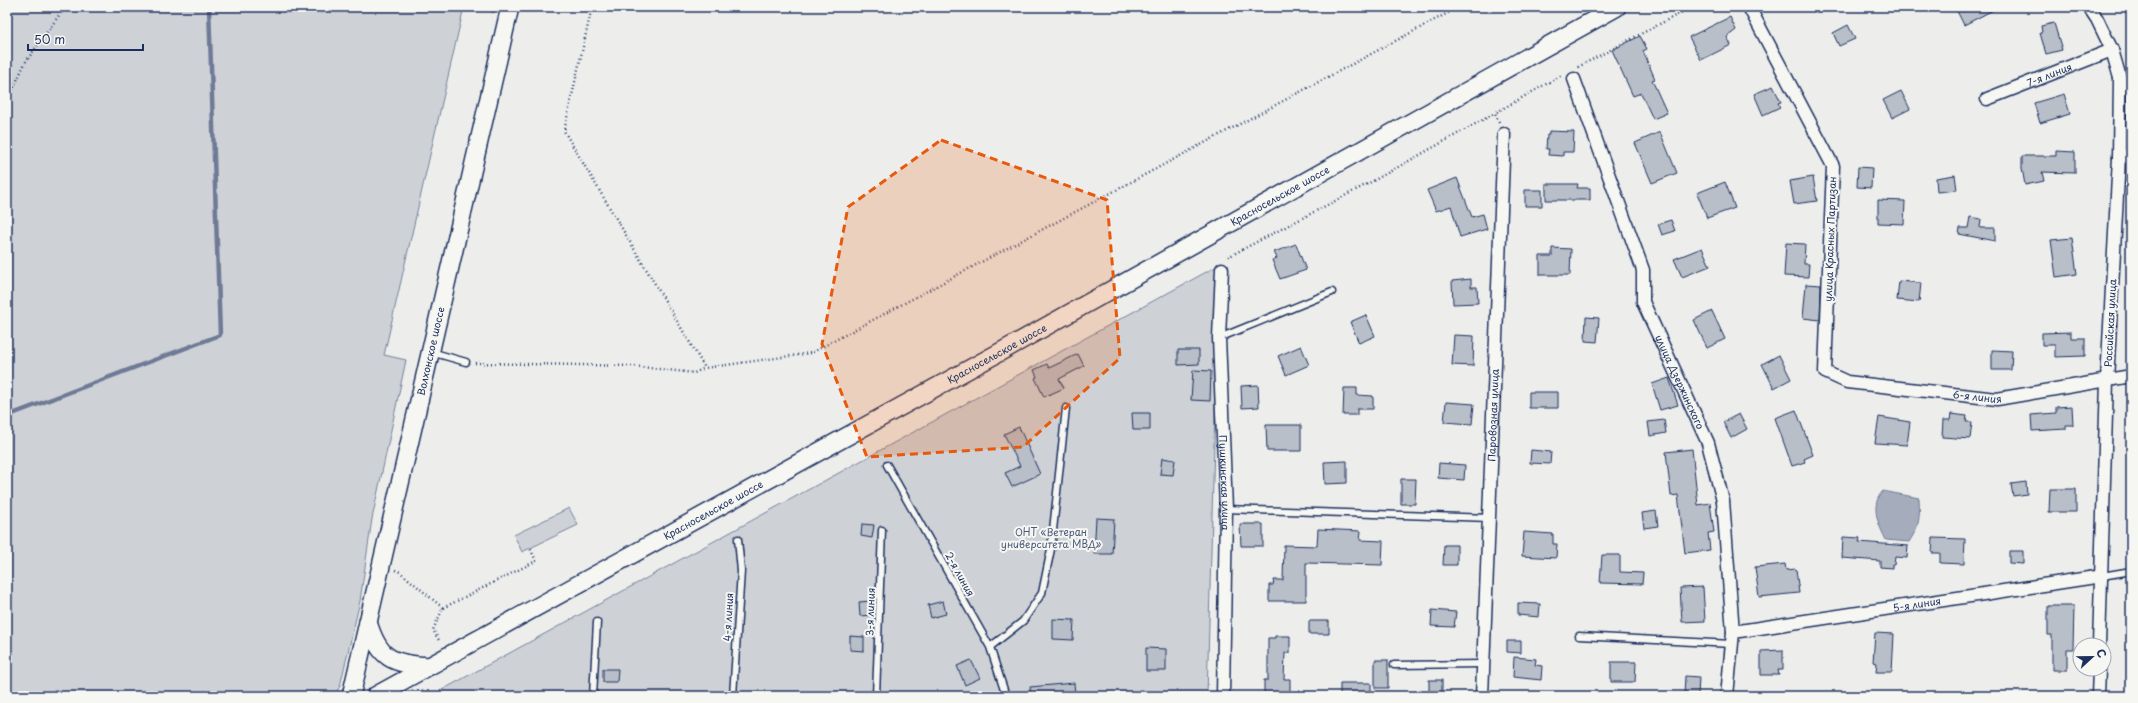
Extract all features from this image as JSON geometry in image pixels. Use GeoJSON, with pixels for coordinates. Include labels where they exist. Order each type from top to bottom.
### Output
{"type":"FeatureCollection","features":[{"type":"Feature","properties":{"kind":"main road","name":"Красносельское шоссе"},"geometry":{"type":"LineString","coordinates":[[374,696],[1011,346],[1617,7]]}},
{"type":"Feature","properties":{"kind":"main road","name":"Волхонское шоссе"},"geometry":{"type":"LineString","coordinates":[[351,696],[506,11]]}},
{"type":"Feature","properties":{"kind":"main road"},"geometry":{"type":"LineString","coordinates":[[368,622],[378,648],[389,656],[400,663],[429,666]]}},
{"type":"Feature","properties":{"kind":"street","name":"улица Красных Партизан"},"geometry":{"type":"LineString","coordinates":[[1749,7],[1833,166],[1825,372]]}},
{"type":"Feature","properties":{"kind":"street","name":"Российская улица"},"geometry":{"type":"LineString","coordinates":[[2089,7],[2097,19],[2112,50],[2120,78],[2119,158],[2107,381],[2099,637]]}},
{"type":"Feature","properties":{"kind":"street","name":"7-я линия"},"geometry":{"type":"LineString","coordinates":[[1987,99],[2112,50]]}},
{"type":"Feature","properties":{"kind":"street","name":"улица Дзержинского"},"geometry":{"type":"LineString","coordinates":[[1569,74],[1644,270],[1643,302],[1708,443],[1723,501],[1733,632],[1727,696]]}},
{"type":"Feature","properties":{"kind":"street","name":"Паровозная улица"},"geometry":{"type":"LineString","coordinates":[[1482,696],[1504,134]]}},
{"type":"Feature","properties":{"kind":"street"},"geometry":{"type":"LineString","coordinates":[[2119,158],[2131,155]]}},
{"type":"Feature","properties":{"kind":"street","name":"Пушкинская улица"},"geometry":{"type":"LineString","coordinates":[[1223,696],[1226,509],[1219,338],[1224,264]]}},
{"type":"Feature","properties":{"kind":"street","name":"6-я линия"},"geometry":{"type":"LineString","coordinates":[[1825,372],[1847,382],[1997,399],[2131,376]]}},
{"type":"Feature","properties":{"kind":"street","name":"5-я линия"},"geometry":{"type":"LineString","coordinates":[[1733,632],[2102,576]]}},
{"type":"Feature","properties":{"kind":"street"},"geometry":{"type":"LineString","coordinates":[[2098,696],[2099,677]]}},
{"type":"Feature","properties":{"kind":"lane"},"geometry":{"type":"LineString","coordinates":[[1219,338],[1332,292]]}},
{"type":"Feature","properties":{"kind":"lane"},"geometry":{"type":"LineString","coordinates":[[430,352],[466,362]]}},
{"type":"Feature","properties":{"kind":"lane"},"geometry":{"type":"LineString","coordinates":[[990,647],[1022,621],[1042,593],[1051,549],[1066,408]]}},
{"type":"Feature","properties":{"kind":"lane","name":"2-я линия"},"geometry":{"type":"LineString","coordinates":[[887,465],[990,647],[1006,696]]}},
{"type":"Feature","properties":{"kind":"lane"},"geometry":{"type":"LineString","coordinates":[[1226,509],[1490,518]]}},
{"type":"Feature","properties":{"kind":"lane","name":"3-я линия"},"geometry":{"type":"LineString","coordinates":[[876,696],[882,530]]}},
{"type":"Feature","properties":{"kind":"lane","name":"4-я линия"},"geometry":{"type":"LineString","coordinates":[[733,696],[741,571],[738,539]]}},
{"type":"Feature","properties":{"kind":"lane"},"geometry":{"type":"LineString","coordinates":[[2102,576],[2131,571]]}},
{"type":"Feature","properties":{"kind":"lane"},"geometry":{"type":"LineString","coordinates":[[593,696],[597,622]]}},
{"type":"Feature","properties":{"kind":"lane"},"geometry":{"type":"LineString","coordinates":[[1579,636],[1732,644]]}},
{"type":"Feature","properties":{"kind":"lane"},"geometry":{"type":"LineString","coordinates":[[1394,665],[1484,664]]}},
{"type":"Feature","properties":{"kind":"path"},"geometry":{"type":"LineString","coordinates":[[7,102],[25,63],[65,7]]}},
{"type":"Feature","properties":{"kind":"path"},"geometry":{"type":"LineString","coordinates":[[477,7],[506,11]]}},
{"type":"Feature","properties":{"kind":"path"},"geometry":{"type":"LineString","coordinates":[[592,7],[564,131],[705,368]]}},
{"type":"Feature","properties":{"kind":"path"},"geometry":{"type":"LineString","coordinates":[[476,363],[633,366],[694,373],[705,368],[811,354],[1459,7]]}},
{"type":"Feature","properties":{"kind":"path"},"geometry":{"type":"LineString","coordinates":[[1224,264],[1495,113],[1692,7]]}},
{"type":"Feature","properties":{"kind":"path"},"geometry":{"type":"LineString","coordinates":[[1495,113],[1497,117]]}},
{"type":"Feature","properties":{"kind":"path"},"geometry":{"type":"LineString","coordinates":[[440,642],[433,630],[443,608],[536,561],[530,548]]}},
{"type":"Feature","properties":{"kind":"path"},"geometry":{"type":"LineString","coordinates":[[391,570],[400,572],[443,608]]}},
{"type":"Feature","properties":{"kind":"highlighted area"},"geometry":{"type":"Polygon","coordinates":[[[941,140],[1107,200],[1120,358],[1023,447],[867,457],[822,344],[848,207],[941,140]]]}},
{"type":"Feature","properties":{"kind":"green space"},"geometry":{"type":"Polygon","coordinates":[[[7,7],[464,7],[384,355],[406,360],[372,519],[360,601],[340,686],[334,696],[7,696],[7,7]]]}},
{"type":"Feature","properties":{"kind":"green space","name":"ОНТ «Ветеран университета МВД»"},"geometry":{"type":"Polygon","coordinates":[[[1219,265],[1207,696],[431,696],[1219,265]]]}},
{"type":"Feature","properties":{"kind":"green space"},"geometry":{"type":"Polygon","coordinates":[[[569,508],[578,525],[522,552],[514,535],[569,508]]]}},
{"type":"Feature","properties":{"kind":"water"},"geometry":{"type":"Polygon","coordinates":[[[1883,491],[1919,498],[1917,526],[1909,542],[1886,540],[1878,522],[1876,509],[1879,497],[1883,491]]]}},
{"type":"Feature","properties":{"kind":"building"},"geometry":{"type":"Polygon","coordinates":[[[1955,7],[1999,7],[1964,25],[1955,7]]]}},
{"type":"Feature","properties":{"kind":"building"},"geometry":{"type":"Polygon","coordinates":[[[1730,17],[1736,30],[1727,37],[1731,45],[1701,60],[1689,37],[1730,17]]]}},
{"type":"Feature","properties":{"kind":"building"},"geometry":{"type":"Polygon","coordinates":[[[2054,23],[2062,50],[2046,54],[2040,33],[2042,32],[2041,26],[2054,23]]]}},
{"type":"Feature","properties":{"kind":"building"},"geometry":{"type":"Polygon","coordinates":[[[1848,25],[1855,39],[1839,46],[1833,33],[1848,25]]]}},
{"type":"Feature","properties":{"kind":"building"},"geometry":{"type":"Polygon","coordinates":[[[1640,36],[1647,49],[1643,51],[1655,79],[1652,80],[1667,113],[1653,119],[1641,93],[1633,96],[1612,50],[1640,36]]]}},
{"type":"Feature","properties":{"kind":"building"},"geometry":{"type":"Polygon","coordinates":[[[1773,86],[1781,102],[1778,103],[1780,107],[1763,115],[1754,94],[1773,86]]]}},
{"type":"Feature","properties":{"kind":"building"},"geometry":{"type":"Polygon","coordinates":[[[1901,91],[1910,109],[1892,118],[1883,100],[1901,91]]]}},
{"type":"Feature","properties":{"kind":"building"},"geometry":{"type":"Polygon","coordinates":[[[2064,94],[2070,114],[2040,123],[2034,103],[2064,94]]]}},
{"type":"Feature","properties":{"kind":"building"},"geometry":{"type":"Polygon","coordinates":[[[1549,131],[1574,132],[1573,152],[1563,152],[1563,156],[1548,155],[1549,149],[1546,149],[1547,135],[1549,135],[1549,131]]]}},
{"type":"Feature","properties":{"kind":"building"},"geometry":{"type":"Polygon","coordinates":[[[1660,132],[1677,173],[1652,183],[1635,143],[1660,132]]]}},
{"type":"Feature","properties":{"kind":"building"},"geometry":{"type":"Polygon","coordinates":[[[2056,151],[2075,152],[2075,173],[2042,172],[2044,181],[2025,185],[2022,168],[2022,156],[2056,156],[2056,151]]]}},
{"type":"Feature","properties":{"kind":"building"},"geometry":{"type":"Polygon","coordinates":[[[1858,167],[1872,168],[1871,188],[1857,187],[1858,167]]]}},
{"type":"Feature","properties":{"kind":"building"},"geometry":{"type":"Polygon","coordinates":[[[1955,175],[1957,190],[1937,192],[1936,178],[1955,175]]]}},
{"type":"Feature","properties":{"kind":"building"},"geometry":{"type":"Polygon","coordinates":[[[1813,177],[1817,201],[1794,204],[1790,181],[1813,177]]]}},
{"type":"Feature","properties":{"kind":"building"},"geometry":{"type":"Polygon","coordinates":[[[1457,178],[1472,217],[1483,214],[1487,229],[1460,237],[1451,206],[1436,211],[1427,190],[1457,178]]]}},
{"type":"Feature","properties":{"kind":"building"},"geometry":{"type":"Polygon","coordinates":[[[1725,182],[1735,208],[1707,218],[1697,193],[1725,182]]]}},
{"type":"Feature","properties":{"kind":"building"},"geometry":{"type":"Polygon","coordinates":[[[1546,184],[1578,184],[1577,188],[1590,188],[1590,200],[1546,200],[1546,184]]]}},
{"type":"Feature","properties":{"kind":"building"},"geometry":{"type":"Polygon","coordinates":[[[1525,190],[1542,190],[1542,206],[1525,206],[1525,190]]]}},
{"type":"Feature","properties":{"kind":"building"},"geometry":{"type":"Polygon","coordinates":[[[1878,200],[1905,201],[1904,224],[1878,223],[1878,200]]]}},
{"type":"Feature","properties":{"kind":"building"},"geometry":{"type":"Polygon","coordinates":[[[1970,217],[1981,219],[1980,228],[1995,228],[1995,241],[1959,234],[1960,228],[1968,228],[1970,217]]]}},
{"type":"Feature","properties":{"kind":"building"},"geometry":{"type":"Polygon","coordinates":[[[1671,220],[1675,231],[1662,235],[1658,224],[1671,220]]]}},
{"type":"Feature","properties":{"kind":"building"},"geometry":{"type":"Polygon","coordinates":[[[2072,238],[2077,274],[2056,277],[2051,240],[2072,238]]]}},
{"type":"Feature","properties":{"kind":"building"},"geometry":{"type":"Polygon","coordinates":[[[1786,243],[1805,244],[1804,264],[1809,264],[1808,277],[1784,276],[1786,243]]]}},
{"type":"Feature","properties":{"kind":"building"},"geometry":{"type":"Polygon","coordinates":[[[1296,244],[1306,270],[1280,279],[1272,260],[1277,258],[1274,252],[1296,244]]]}},
{"type":"Feature","properties":{"kind":"building"},"geometry":{"type":"Polygon","coordinates":[[[1552,248],[1571,249],[1570,275],[1540,275],[1540,256],[1552,256],[1552,248]]]}},
{"type":"Feature","properties":{"kind":"building"},"geometry":{"type":"Polygon","coordinates":[[[1702,248],[1710,266],[1682,277],[1674,259],[1702,248]]]}},
{"type":"Feature","properties":{"kind":"building"},"geometry":{"type":"Polygon","coordinates":[[[1471,279],[1471,287],[1477,287],[1478,303],[1453,304],[1452,281],[1471,279]]]}},
{"type":"Feature","properties":{"kind":"building"},"geometry":{"type":"Polygon","coordinates":[[[1899,281],[1921,283],[1919,302],[1897,300],[1899,281]]]}},
{"type":"Feature","properties":{"kind":"building"},"geometry":{"type":"Polygon","coordinates":[[[1806,284],[1821,285],[1820,320],[1803,318],[1806,284]]]}},
{"type":"Feature","properties":{"kind":"building"},"geometry":{"type":"Polygon","coordinates":[[[1712,311],[1725,339],[1707,348],[1694,320],[1712,311]]]}},
{"type":"Feature","properties":{"kind":"building"},"geometry":{"type":"Polygon","coordinates":[[[1366,315],[1375,336],[1359,343],[1350,322],[1366,315]]]}},
{"type":"Feature","properties":{"kind":"building"},"geometry":{"type":"Polygon","coordinates":[[[1586,317],[1599,318],[1597,342],[1585,341],[1586,317]]]}},
{"type":"Feature","properties":{"kind":"building"},"geometry":{"type":"Polygon","coordinates":[[[2071,332],[2071,338],[2085,338],[2085,356],[2055,357],[2055,345],[2042,345],[2042,333],[2071,332]]]}},
{"type":"Feature","properties":{"kind":"building"},"geometry":{"type":"Polygon","coordinates":[[[1454,335],[1474,336],[1473,366],[1452,365],[1454,335]]]}},
{"type":"Feature","properties":{"kind":"building"},"geometry":{"type":"Polygon","coordinates":[[[1301,346],[1309,365],[1286,375],[1278,356],[1301,346]]]}},
{"type":"Feature","properties":{"kind":"building"},"geometry":{"type":"Polygon","coordinates":[[[1178,350],[1199,350],[1199,364],[1178,365],[1178,350]]]}},
{"type":"Feature","properties":{"kind":"building"},"geometry":{"type":"Polygon","coordinates":[[[1992,350],[2012,351],[2011,370],[1992,370],[1992,350]]]}},
{"type":"Feature","properties":{"kind":"building"},"geometry":{"type":"Polygon","coordinates":[[[1078,354],[1084,366],[1059,379],[1064,388],[1044,397],[1035,378],[1037,377],[1034,370],[1047,364],[1049,368],[1078,354]]]}},
{"type":"Feature","properties":{"kind":"building"},"geometry":{"type":"Polygon","coordinates":[[[1779,355],[1791,379],[1774,388],[1762,364],[1779,355]]]}},
{"type":"Feature","properties":{"kind":"building"},"geometry":{"type":"Polygon","coordinates":[[[1193,370],[1211,371],[1210,401],[1191,400],[1193,370]]]}},
{"type":"Feature","properties":{"kind":"building"},"geometry":{"type":"Polygon","coordinates":[[[1669,378],[1678,405],[1660,410],[1652,384],[1669,378]]]}},
{"type":"Feature","properties":{"kind":"building"},"geometry":{"type":"Polygon","coordinates":[[[1258,385],[1259,407],[1242,408],[1241,386],[1258,385]]]}},
{"type":"Feature","properties":{"kind":"building"},"geometry":{"type":"Polygon","coordinates":[[[1344,388],[1357,388],[1357,395],[1373,396],[1373,409],[1357,409],[1357,415],[1343,415],[1344,388]]]}},
{"type":"Feature","properties":{"kind":"building"},"geometry":{"type":"Polygon","coordinates":[[[1529,392],[1558,392],[1558,408],[1529,408],[1529,392]]]}},
{"type":"Feature","properties":{"kind":"building"},"geometry":{"type":"Polygon","coordinates":[[[1446,402],[1474,404],[1472,424],[1444,422],[1446,402]]]}},
{"type":"Feature","properties":{"kind":"building"},"geometry":{"type":"Polygon","coordinates":[[[2072,406],[2073,425],[2066,425],[2066,429],[2032,431],[2031,415],[2056,413],[2056,407],[2072,406]]]}},
{"type":"Feature","properties":{"kind":"building"},"geometry":{"type":"Polygon","coordinates":[[[1796,410],[1813,455],[1804,459],[1805,462],[1792,466],[1775,418],[1796,410]]]}},
{"type":"Feature","properties":{"kind":"building"},"geometry":{"type":"Polygon","coordinates":[[[1132,413],[1150,413],[1150,430],[1133,430],[1132,413]]]}},
{"type":"Feature","properties":{"kind":"building"},"geometry":{"type":"Polygon","coordinates":[[[1739,414],[1747,429],[1731,438],[1723,422],[1739,414]]]}},
{"type":"Feature","properties":{"kind":"building"},"geometry":{"type":"Polygon","coordinates":[[[1951,414],[1967,416],[1966,422],[1972,422],[1970,439],[1942,437],[1943,420],[1950,420],[1951,414]]]}},
{"type":"Feature","properties":{"kind":"building"},"geometry":{"type":"Polygon","coordinates":[[[1879,417],[1910,422],[1907,445],[1875,443],[1879,417]]]}},
{"type":"Feature","properties":{"kind":"building"},"geometry":{"type":"Polygon","coordinates":[[[1664,420],[1666,433],[1650,436],[1648,422],[1664,420]]]}},
{"type":"Feature","properties":{"kind":"building"},"geometry":{"type":"Polygon","coordinates":[[[1266,425],[1301,425],[1301,451],[1267,451],[1266,425]]]}},
{"type":"Feature","properties":{"kind":"building"},"geometry":{"type":"Polygon","coordinates":[[[1019,427],[1040,474],[1012,487],[1005,473],[1020,466],[1004,434],[1019,427]]]}},
{"type":"Feature","properties":{"kind":"building"},"geometry":{"type":"Polygon","coordinates":[[[1692,449],[1698,505],[1710,503],[1714,532],[1708,533],[1710,550],[1685,553],[1678,495],[1671,496],[1666,452],[1692,449]]]}},
{"type":"Feature","properties":{"kind":"building"},"geometry":{"type":"Polygon","coordinates":[[[1531,450],[1551,452],[1550,464],[1530,463],[1531,450]]]}},
{"type":"Feature","properties":{"kind":"building"},"geometry":{"type":"Polygon","coordinates":[[[1162,458],[1175,460],[1173,475],[1160,474],[1162,458]]]}},
{"type":"Feature","properties":{"kind":"building"},"geometry":{"type":"Polygon","coordinates":[[[1347,461],[1347,483],[1325,484],[1324,462],[1347,461]]]}},
{"type":"Feature","properties":{"kind":"building"},"geometry":{"type":"Polygon","coordinates":[[[1439,463],[1465,465],[1464,480],[1438,478],[1439,463]]]}},
{"type":"Feature","properties":{"kind":"building"},"geometry":{"type":"Polygon","coordinates":[[[1401,479],[1416,479],[1415,504],[1401,504],[1401,479]]]}},
{"type":"Feature","properties":{"kind":"building"},"geometry":{"type":"Polygon","coordinates":[[[2026,482],[2027,494],[2013,496],[2011,484],[2026,482]]]}},
{"type":"Feature","properties":{"kind":"building"},"geometry":{"type":"Polygon","coordinates":[[[2050,489],[2076,489],[2076,512],[2049,512],[2050,489]]]}},
{"type":"Feature","properties":{"kind":"building"},"geometry":{"type":"Polygon","coordinates":[[[1656,511],[1658,526],[1644,528],[1642,513],[1656,511]]]}},
{"type":"Feature","properties":{"kind":"building"},"geometry":{"type":"Polygon","coordinates":[[[1096,518],[1114,519],[1112,554],[1094,554],[1096,518]]]}},
{"type":"Feature","properties":{"kind":"building"},"geometry":{"type":"Polygon","coordinates":[[[862,524],[874,525],[872,538],[861,536],[862,524]]]}},
{"type":"Feature","properties":{"kind":"building"},"geometry":{"type":"Polygon","coordinates":[[[1240,524],[1263,524],[1263,546],[1241,546],[1240,524]]]}},
{"type":"Feature","properties":{"kind":"building"},"geometry":{"type":"Polygon","coordinates":[[[1318,529],[1361,531],[1360,540],[1383,541],[1382,565],[1306,563],[1306,601],[1269,601],[1269,585],[1273,585],[1274,580],[1283,580],[1284,545],[1317,546],[1318,529]]]}},
{"type":"Feature","properties":{"kind":"building"},"geometry":{"type":"Polygon","coordinates":[[[1524,532],[1553,534],[1553,544],[1557,544],[1556,558],[1522,556],[1524,532]]]}},
{"type":"Feature","properties":{"kind":"building"},"geometry":{"type":"Polygon","coordinates":[[[1843,537],[1860,538],[1859,542],[1908,546],[1907,558],[1895,557],[1892,568],[1880,567],[1880,561],[1842,558],[1843,537]]]}},
{"type":"Feature","properties":{"kind":"building"},"geometry":{"type":"Polygon","coordinates":[[[1933,538],[1965,539],[1964,564],[1940,563],[1940,553],[1932,553],[1933,538]]]}},
{"type":"Feature","properties":{"kind":"building"},"geometry":{"type":"Polygon","coordinates":[[[1444,545],[1457,545],[1457,565],[1443,565],[1444,545]]]}},
{"type":"Feature","properties":{"kind":"building"},"geometry":{"type":"Polygon","coordinates":[[[2009,551],[2023,551],[2023,564],[2009,563],[2009,551]]]}},
{"type":"Feature","properties":{"kind":"building"},"geometry":{"type":"Polygon","coordinates":[[[1602,555],[1620,555],[1620,572],[1643,573],[1642,584],[1600,583],[1602,555]]]}},
{"type":"Feature","properties":{"kind":"building"},"geometry":{"type":"Polygon","coordinates":[[[1785,564],[1786,570],[1796,569],[1799,593],[1759,597],[1755,567],[1785,564]]]}},
{"type":"Feature","properties":{"kind":"building"},"geometry":{"type":"Polygon","coordinates":[[[1703,587],[1705,621],[1682,622],[1680,588],[1703,587]]]}},
{"type":"Feature","properties":{"kind":"building"},"geometry":{"type":"Polygon","coordinates":[[[871,601],[873,615],[860,616],[859,602],[871,601]]]}},
{"type":"Feature","properties":{"kind":"building"},"geometry":{"type":"Polygon","coordinates":[[[943,601],[946,614],[931,618],[928,605],[943,601]]]}},
{"type":"Feature","properties":{"kind":"building"},"geometry":{"type":"Polygon","coordinates":[[[1518,603],[1540,604],[1539,617],[1518,615],[1518,603]]]}},
{"type":"Feature","properties":{"kind":"building"},"geometry":{"type":"Polygon","coordinates":[[[2048,606],[2074,606],[2072,649],[2067,649],[2067,670],[2052,670],[2052,635],[2048,635],[2048,606]]]}},
{"type":"Feature","properties":{"kind":"building"},"geometry":{"type":"Polygon","coordinates":[[[1432,610],[1456,612],[1454,627],[1431,626],[1432,610]]]}},
{"type":"Feature","properties":{"kind":"building"},"geometry":{"type":"Polygon","coordinates":[[[1053,619],[1074,620],[1073,640],[1053,639],[1053,619]]]}},
{"type":"Feature","properties":{"kind":"building"},"geometry":{"type":"Polygon","coordinates":[[[1309,621],[1329,621],[1329,634],[1309,634],[1309,621]]]}},
{"type":"Feature","properties":{"kind":"building"},"geometry":{"type":"Polygon","coordinates":[[[1875,633],[1894,634],[1892,672],[1876,672],[1877,663],[1873,662],[1875,633]]]}},
{"type":"Feature","properties":{"kind":"building"},"geometry":{"type":"Polygon","coordinates":[[[850,636],[864,637],[864,651],[850,650],[850,636]]]}},
{"type":"Feature","properties":{"kind":"building"},"geometry":{"type":"Polygon","coordinates":[[[1275,636],[1290,636],[1290,653],[1285,653],[1284,679],[1290,679],[1290,696],[1270,696],[1270,694],[1264,694],[1264,680],[1268,680],[1268,638],[1275,638],[1275,636]]]}},
{"type":"Feature","properties":{"kind":"building"},"geometry":{"type":"Polygon","coordinates":[[[1507,641],[1521,641],[1521,653],[1507,652],[1507,641]]]}},
{"type":"Feature","properties":{"kind":"building"},"geometry":{"type":"Polygon","coordinates":[[[1146,648],[1166,649],[1166,671],[1146,671],[1146,648]]]}},
{"type":"Feature","properties":{"kind":"building"},"geometry":{"type":"Polygon","coordinates":[[[1783,650],[1783,670],[1778,670],[1779,675],[1761,675],[1761,651],[1783,650]]]}},
{"type":"Feature","properties":{"kind":"building"},"geometry":{"type":"Polygon","coordinates":[[[1514,657],[1536,659],[1535,665],[1542,666],[1541,680],[1513,677],[1514,657]]]}},
{"type":"Feature","properties":{"kind":"building"},"geometry":{"type":"Polygon","coordinates":[[[971,660],[980,678],[965,685],[957,666],[971,660]]]}},
{"type":"Feature","properties":{"kind":"building"},"geometry":{"type":"Polygon","coordinates":[[[1375,660],[1388,660],[1388,688],[1375,688],[1375,660]]]}},
{"type":"Feature","properties":{"kind":"building"},"geometry":{"type":"Polygon","coordinates":[[[1611,662],[1636,662],[1635,682],[1611,682],[1611,662]]]}},
{"type":"Feature","properties":{"kind":"building"},"geometry":{"type":"Polygon","coordinates":[[[603,669],[618,669],[617,682],[603,682],[603,669]]]}},
{"type":"Feature","properties":{"kind":"building"},"geometry":{"type":"Polygon","coordinates":[[[1685,676],[1699,677],[1698,696],[1684,696],[1685,676]]]}},
{"type":"Feature","properties":{"kind":"building"},"geometry":{"type":"Polygon","coordinates":[[[1429,680],[1442,680],[1442,696],[1429,696],[1429,680]]]}},
{"type":"Feature","properties":{"kind":"building"},"geometry":{"type":"Polygon","coordinates":[[[1074,683],[1075,696],[1031,696],[1030,687],[1074,683]]]}},
{"type":"Feature","properties":{"kind":"building"},"geometry":{"type":"Polygon","coordinates":[[[1340,683],[1371,683],[1371,696],[1340,696],[1340,683]]]}},
{"type":"Feature","properties":{"kind":"waterway"},"geometry":{"type":"LineString","coordinates":[[7,416],[220,335],[209,7]]}}]}
